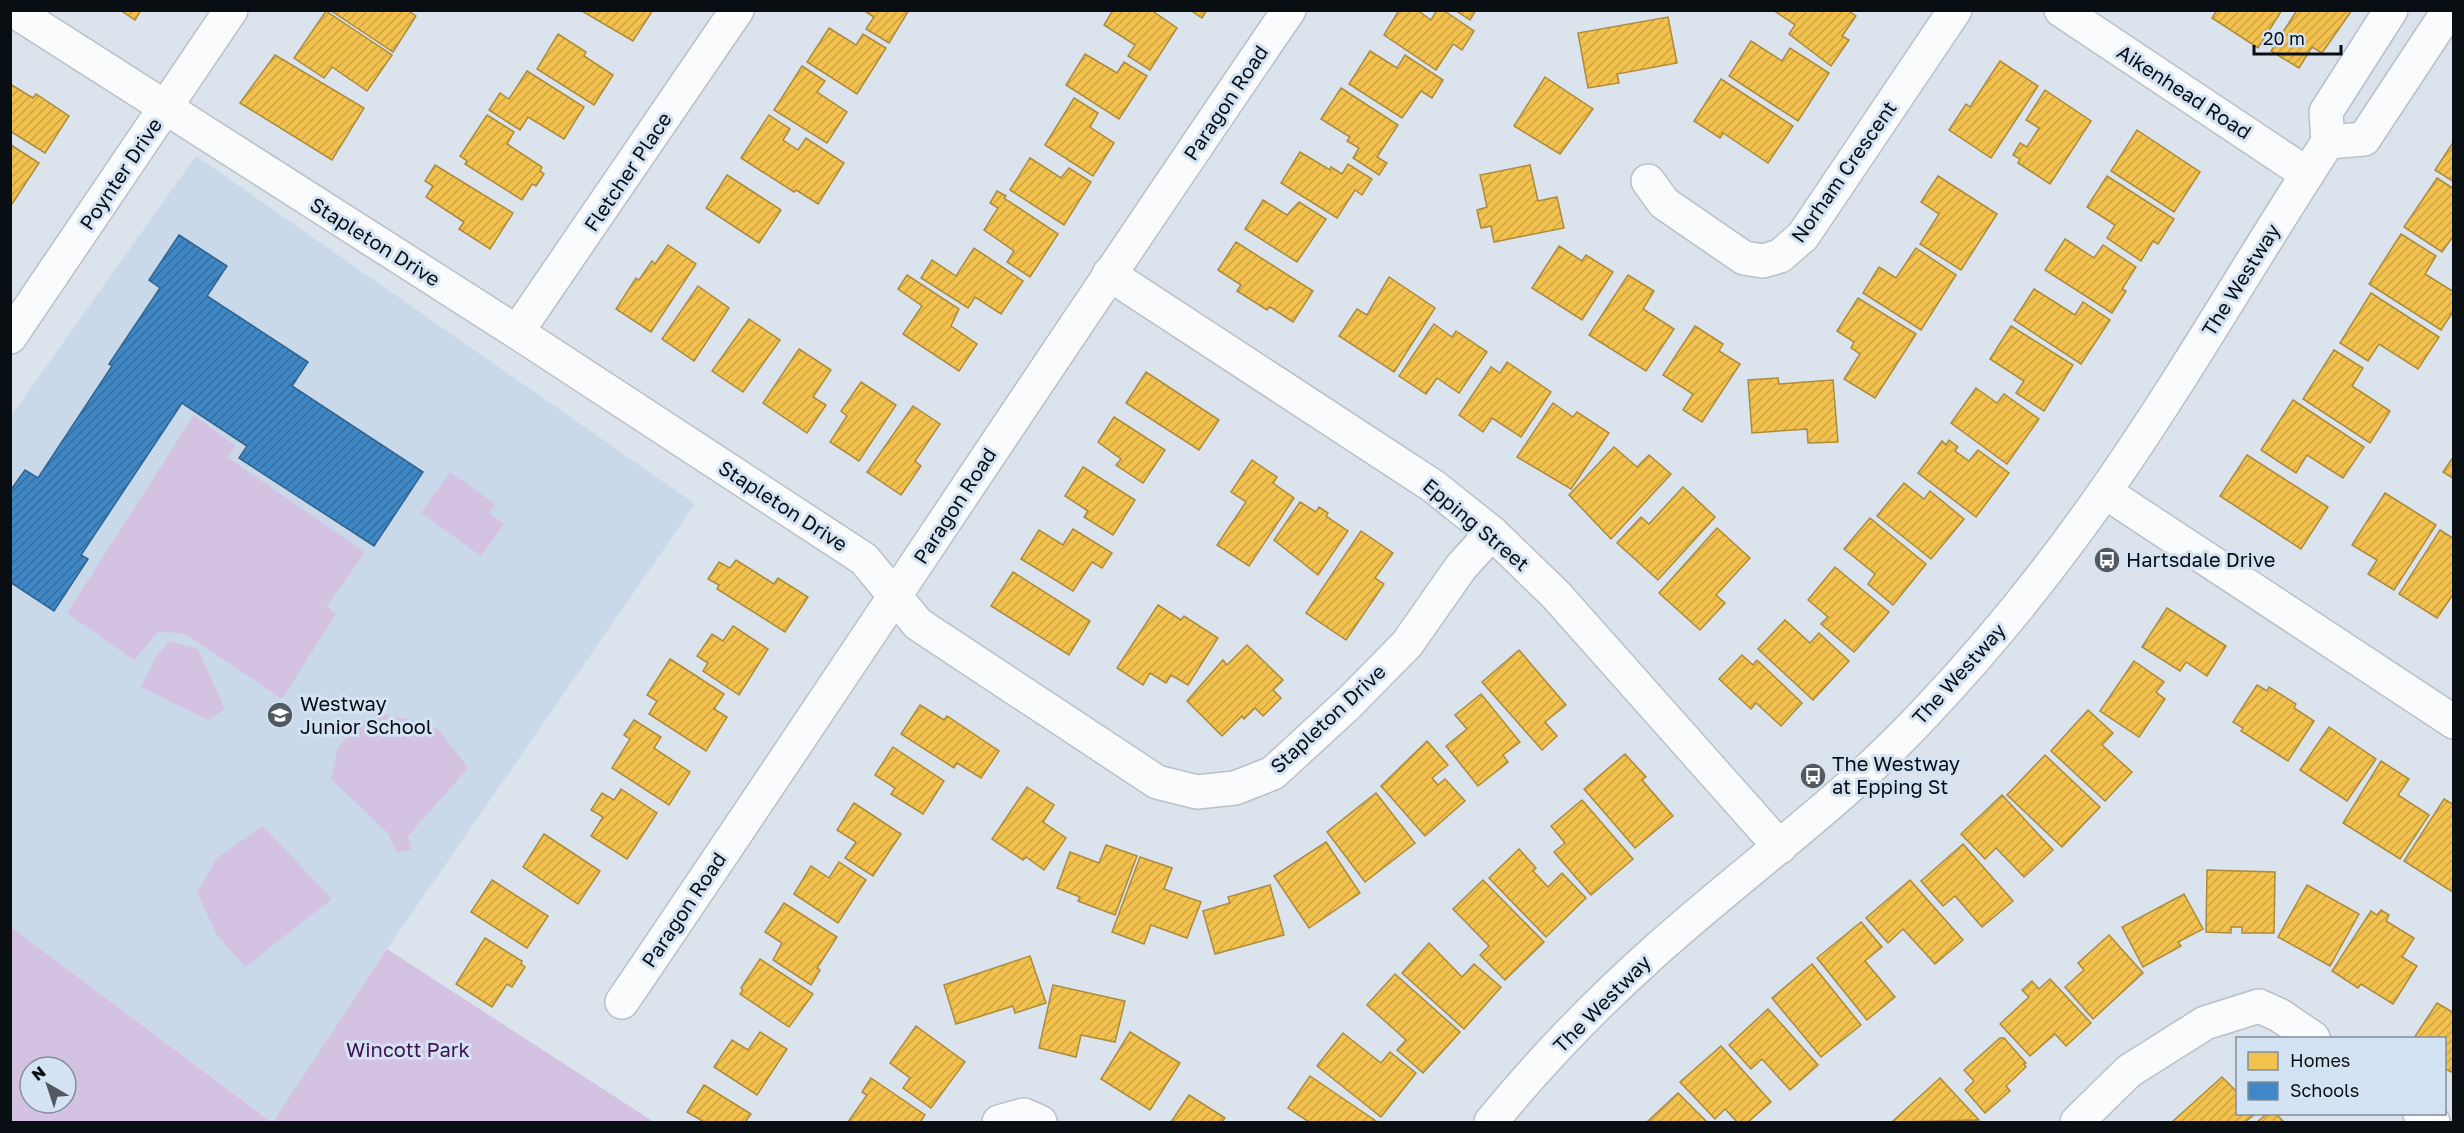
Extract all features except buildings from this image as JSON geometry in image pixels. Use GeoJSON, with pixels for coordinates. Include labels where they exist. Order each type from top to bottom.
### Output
{"type":"FeatureCollection","features":[{"type":"Feature","properties":{"kind":"street","name":"Stapleton Drive"},"geometry":{"type":"LineString","coordinates":[[13,10],[517,332],[864,559],[918,624],[1157,782],[1197,792],[1235,789],[1273,773],[1349,703],[1407,644],[1461,567],[1492,533]]}},
{"type":"Feature","properties":{"kind":"street","name":"Poynter Drive"},"geometry":{"type":"LineString","coordinates":[[10,337],[231,10]]}},
{"type":"Feature","properties":{"kind":"street","name":"Fletcher Place"},"geometry":{"type":"LineString","coordinates":[[517,332],[737,10]]}},
{"type":"Feature","properties":{"kind":"street","name":"Paragon Road"},"geometry":{"type":"LineString","coordinates":[[621,1002],[896,596],[1109,274],[1289,10]]}},
{"type":"Feature","properties":{"kind":"street","name":"Norham Crescent"},"geometry":{"type":"LineString","coordinates":[[1648,181],[1664,203],[1744,258],[1763,261],[1780,256],[1803,236],[1955,10]]}},
{"type":"Feature","properties":{"kind":"street","name":"Aikenhead Road"},"geometry":{"type":"LineString","coordinates":[[2061,10],[2307,174]]}},
{"type":"Feature","properties":{"kind":"street"},"geometry":{"type":"LineString","coordinates":[[2391,10],[2326,112],[2328,142],[2364,140],[2449,10]]}},
{"type":"Feature","properties":{"kind":"street","name":"The Westway"},"geometry":{"type":"LineString","coordinates":[[1491,1122],[1530,1077],[1653,953],[1854,784],[1926,712],[2029,593],[2105,492],[2328,142]]}},
{"type":"Feature","properties":{"kind":"street","name":"Epping Street"},"geometry":{"type":"LineString","coordinates":[[1109,274],[1433,486],[1492,533],[1556,595],[1780,847]]}},
{"type":"Feature","properties":{"kind":"street"},"geometry":{"type":"LineString","coordinates":[[2105,492],[2450,711]]}},
{"type":"Feature","properties":{"kind":"street"},"geometry":{"type":"LineString","coordinates":[[2077,1122],[2129,1071],[2205,1023],[2259,1006],[2311,1037]]}},
{"type":"Feature","properties":{"kind":"street"},"geometry":{"type":"LineString","coordinates":[[999,1122],[1024,1115],[1040,1122]]}},
{"type":"Feature","properties":{"kind":"shaded area","name":"Westway Junior School"},"geometry":{"type":"Polygon","coordinates":[[[196,156],[695,504],[387,949],[273,1122],[11,927],[10,417],[196,156]]]}},
{"type":"Feature","properties":{"kind":"green space"},"geometry":{"type":"Polygon","coordinates":[[[194,415],[236,446],[227,457],[365,552],[327,606],[336,614],[282,699],[185,634],[159,631],[134,660],[67,613],[194,415]]]}},
{"type":"Feature","properties":{"kind":"green space"},"geometry":{"type":"Polygon","coordinates":[[[450,472],[495,504],[489,513],[504,524],[481,556],[421,513],[450,472]]]}},
{"type":"Feature","properties":{"kind":"green space"},"geometry":{"type":"Polygon","coordinates":[[[169,641],[198,649],[225,709],[208,720],[141,687],[156,657],[169,641]]]}},
{"type":"Feature","properties":{"kind":"green space"},"geometry":{"type":"Polygon","coordinates":[[[386,715],[411,720],[439,730],[468,768],[408,836],[412,850],[397,852],[387,832],[331,779],[338,748],[359,722],[386,715]]]}},
{"type":"Feature","properties":{"kind":"green space"},"geometry":{"type":"Polygon","coordinates":[[[263,826],[332,899],[245,967],[217,935],[197,893],[217,858],[263,826]]]}},
{"type":"Feature","properties":{"kind":"green space"},"geometry":{"type":"Polygon","coordinates":[[[10,927],[11,927],[272,1122],[11,1122],[10,927]]]}},
{"type":"Feature","properties":{"kind":"green space","name":"Wincott Park"},"geometry":{"type":"Polygon","coordinates":[[[387,949],[654,1122],[273,1122],[387,949]]]}},
{"type":"Feature","properties":{"kind":"place","name":"Hartsdale Drive"},"geometry":{"type":"Point","coordinates":[2107,560]}},
{"type":"Feature","properties":{"kind":"place","name":"Westway Junior School"},"geometry":{"type":"Point","coordinates":[280,715]}},
{"type":"Feature","properties":{"kind":"place","name":"The Westway at Epping St"},"geometry":{"type":"Point","coordinates":[1813,776]}}]}
